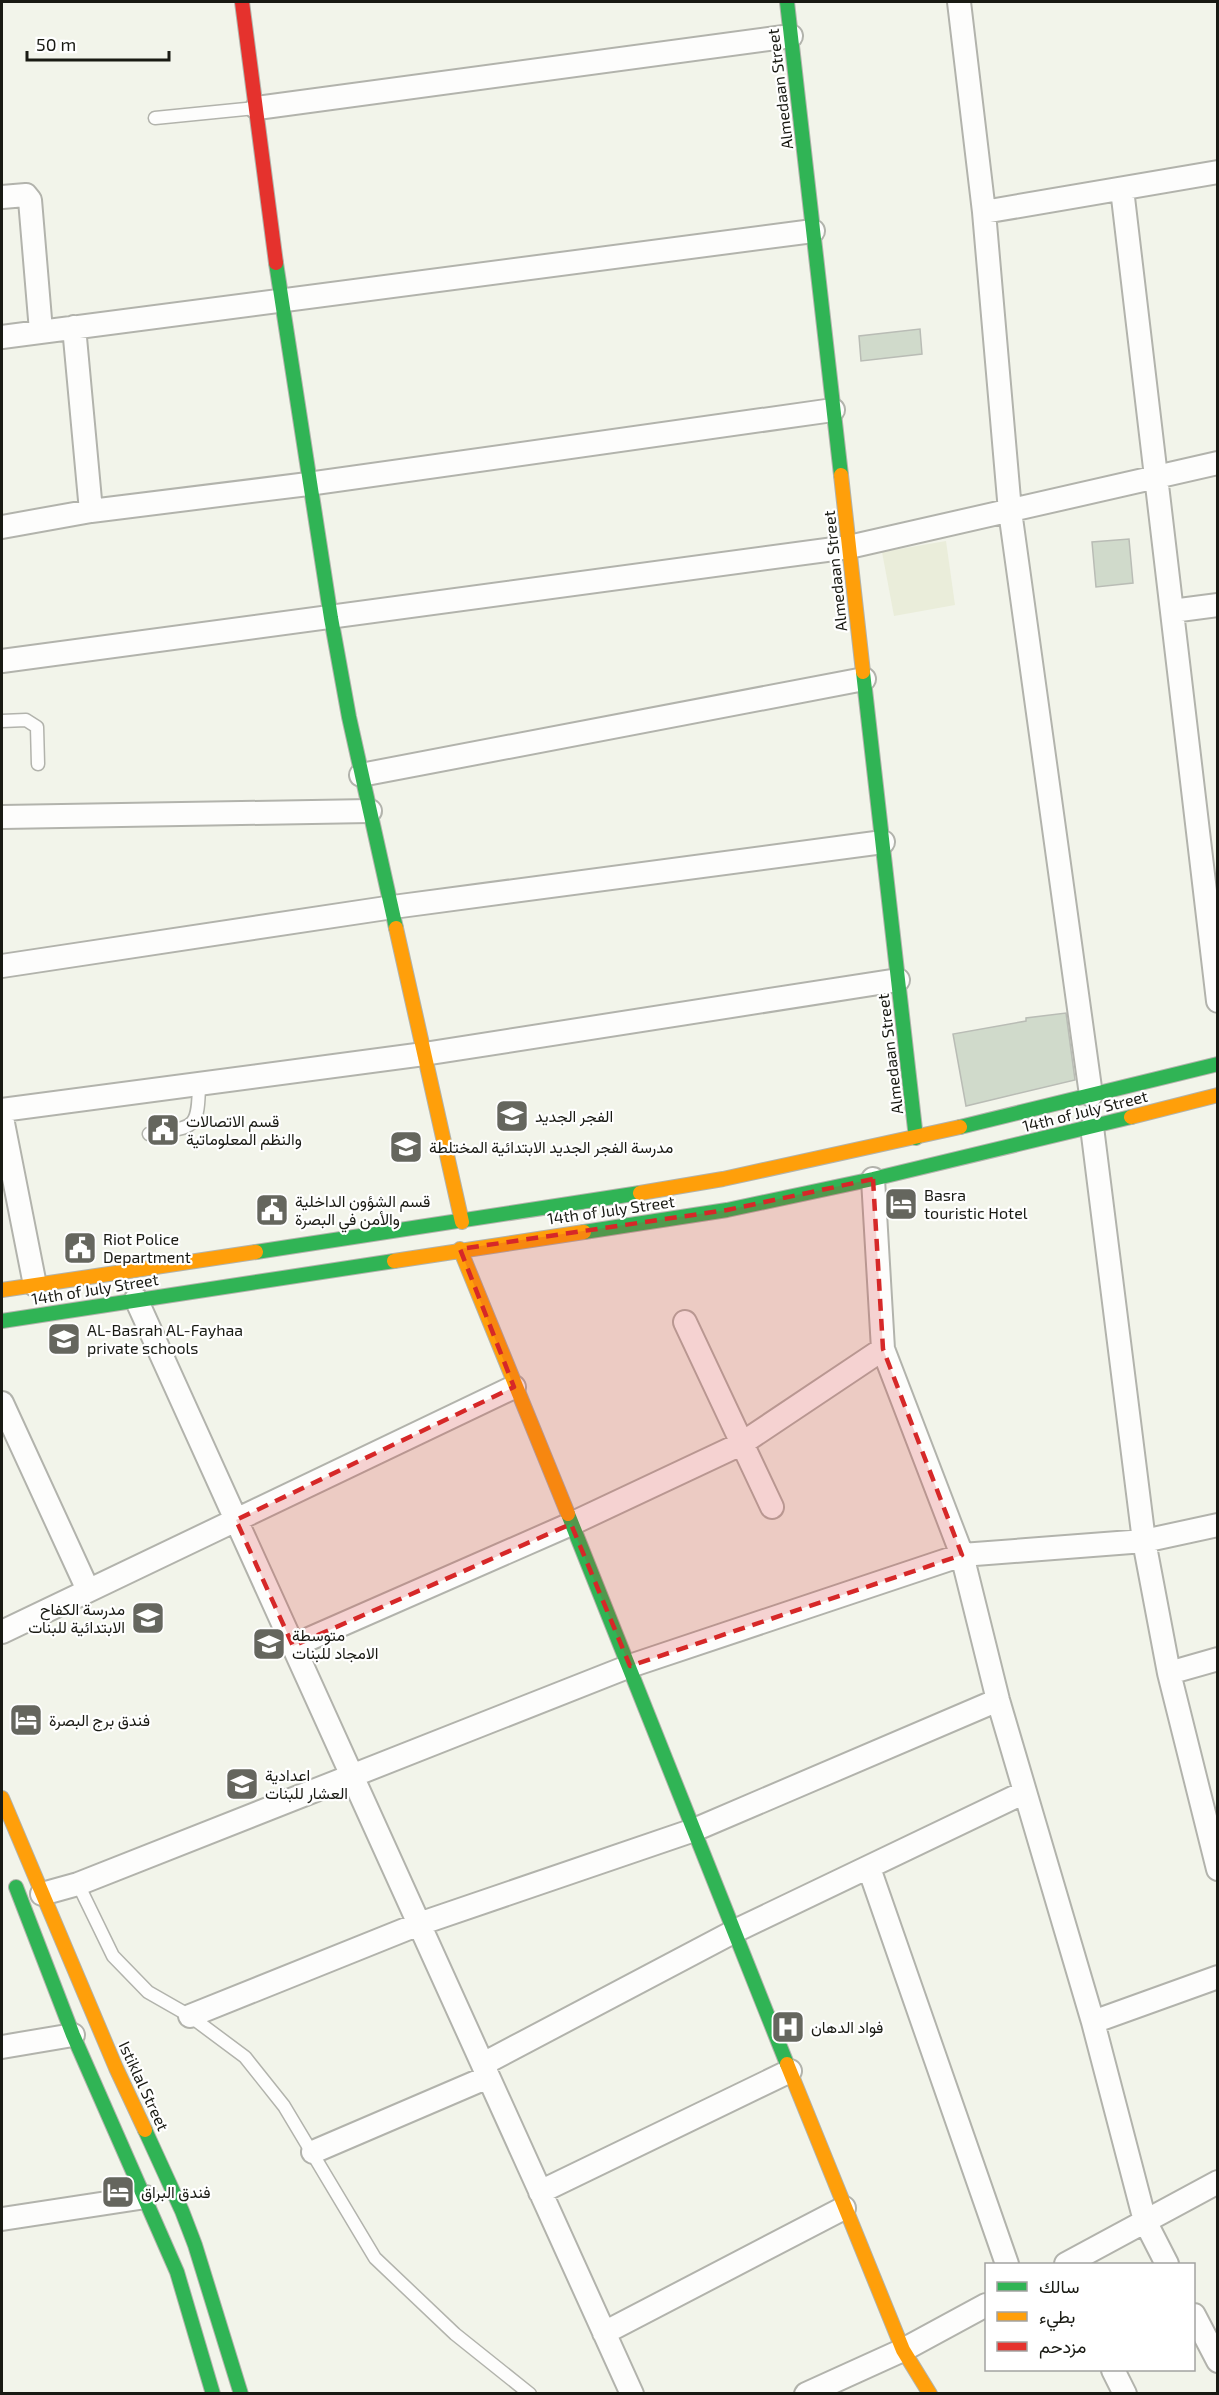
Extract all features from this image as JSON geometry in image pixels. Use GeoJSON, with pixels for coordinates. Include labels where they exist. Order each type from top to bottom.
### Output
{"type":"FeatureCollection","features":[{"type":"Feature","properties":{"kind":"main road"},"geometry":{"type":"LineString","coordinates":[[242,2],[281,300],[308,484],[331,618],[361,775],[393,907],[462,1222]]}},
{"type":"Feature","properties":{"kind":"main road","name":"Almedaan Street"},"geometry":{"type":"LineString","coordinates":[[787,2],[916,1137]]}},
{"type":"Feature","properties":{"kind":"main road","name":"14th of July Street"},"geometry":{"type":"LineString","coordinates":[[2,1290],[462,1222],[723,1179],[916,1137],[1218,1064]]}},
{"type":"Feature","properties":{"kind":"main road","name":"14th of July Street"},"geometry":{"type":"LineString","coordinates":[[2,1321],[460,1249],[727,1210],[873,1179],[1218,1095]]}},
{"type":"Feature","properties":{"kind":"main road"},"geometry":{"type":"LineString","coordinates":[[460,1249],[514,1387],[630,1666],[844,2208],[903,2350],[930,2394]]}},
{"type":"Feature","properties":{"kind":"main road","name":"Istiklal Street"},"geometry":{"type":"LineString","coordinates":[[2,1798],[116,2068],[185,2220],[242,2394]]}},
{"type":"Feature","properties":{"kind":"main road"},"geometry":{"type":"LineString","coordinates":[[6,1876],[177,2272],[213,2394]]}},
{"type":"Feature","properties":{"kind":"street"},"geometry":{"type":"LineString","coordinates":[[959,2],[984,212],[1010,512],[1091,1095]]}},
{"type":"Feature","properties":{"kind":"street"},"geometry":{"type":"LineString","coordinates":[[257,108],[791,36]]}},
{"type":"Feature","properties":{"kind":"street"},"geometry":{"type":"LineString","coordinates":[[984,212],[1218,172]]}},
{"type":"Feature","properties":{"kind":"street"},"geometry":{"type":"LineString","coordinates":[[1122,189],[1218,1001]]}},
{"type":"Feature","properties":{"kind":"street"},"geometry":{"type":"LineString","coordinates":[[2,197],[26,195],[30,200],[41,332]]}},
{"type":"Feature","properties":{"kind":"street"},"geometry":{"type":"LineString","coordinates":[[2,337],[813,231]]}},
{"type":"Feature","properties":{"kind":"street"},"geometry":{"type":"LineString","coordinates":[[74,327],[91,511]]}},
{"type":"Feature","properties":{"kind":"street"},"geometry":{"type":"LineString","coordinates":[[2,528],[91,511],[308,484],[833,410]]}},
{"type":"Feature","properties":{"kind":"street"},"geometry":{"type":"LineString","coordinates":[[2,661],[849,548],[1218,463]]}},
{"type":"Feature","properties":{"kind":"street"},"geometry":{"type":"LineString","coordinates":[[1172,611],[1218,605]]}},
{"type":"Feature","properties":{"kind":"street"},"geometry":{"type":"LineString","coordinates":[[361,775],[864,679]]}},
{"type":"Feature","properties":{"kind":"street"},"geometry":{"type":"LineString","coordinates":[[2,817],[370,811]]}},
{"type":"Feature","properties":{"kind":"street"},"geometry":{"type":"LineString","coordinates":[[2,966],[393,907],[883,842]]}},
{"type":"Feature","properties":{"kind":"street"},"geometry":{"type":"LineString","coordinates":[[2,1110],[424,1054],[898,980]]}},
{"type":"Feature","properties":{"kind":"street"},"geometry":{"type":"LineString","coordinates":[[2,1118],[34,1285]]}},
{"type":"Feature","properties":{"kind":"street"},"geometry":{"type":"LineString","coordinates":[[1092,1127],[1144,1541],[1169,1672],[1217,1867]]}},
{"type":"Feature","properties":{"kind":"street"},"geometry":{"type":"LineString","coordinates":[[873,1179],[884,1349],[962,1555],[998,1700],[1094,2022],[1145,2221],[1166,2263]]}},
{"type":"Feature","properties":{"kind":"street"},"geometry":{"type":"LineString","coordinates":[[136,1299],[632,2394]]}},
{"type":"Feature","properties":{"kind":"street"},"geometry":{"type":"LineString","coordinates":[[685,1322],[772,1507]]}},
{"type":"Feature","properties":{"kind":"street"},"geometry":{"type":"LineString","coordinates":[[293,1646],[571,1524],[741,1444],[884,1349]]}},
{"type":"Feature","properties":{"kind":"street"},"geometry":{"type":"LineString","coordinates":[[2,1632],[514,1387]]}},
{"type":"Feature","properties":{"kind":"street"},"geometry":{"type":"LineString","coordinates":[[2,1403],[88,1590]]}},
{"type":"Feature","properties":{"kind":"street"},"geometry":{"type":"LineString","coordinates":[[42,1894],[78,1884],[630,1666],[962,1555],[1144,1541],[1218,1525]]}},
{"type":"Feature","properties":{"kind":"street"},"geometry":{"type":"LineString","coordinates":[[1169,1672],[1218,1659]]}},
{"type":"Feature","properties":{"kind":"street"},"geometry":{"type":"LineString","coordinates":[[190,2016],[419,1924],[694,1830],[998,1700]]}},
{"type":"Feature","properties":{"kind":"street"},"geometry":{"type":"LineString","coordinates":[[313,2152],[485,2071],[735,1931],[1025,1792]]}},
{"type":"Feature","properties":{"kind":"street"},"geometry":{"type":"LineString","coordinates":[[869,1868],[1006,2263]]}},
{"type":"Feature","properties":{"kind":"street"},"geometry":{"type":"LineString","coordinates":[[1094,2022],[1218,1977]]}},
{"type":"Feature","properties":{"kind":"street"},"geometry":{"type":"LineString","coordinates":[[2,2047],[73,2035]]}},
{"type":"Feature","properties":{"kind":"street"},"geometry":{"type":"LineString","coordinates":[[540,2192],[790,2071]]}},
{"type":"Feature","properties":{"kind":"street"},"geometry":{"type":"LineString","coordinates":[[1070,2263],[1218,2181]]}},
{"type":"Feature","properties":{"kind":"street"},"geometry":{"type":"LineString","coordinates":[[2,2219],[146,2197]]}},
{"type":"Feature","properties":{"kind":"street"},"geometry":{"type":"LineString","coordinates":[[604,2333],[844,2208]]}},
{"type":"Feature","properties":{"kind":"street"},"geometry":{"type":"LineString","coordinates":[[806,2394],[903,2350],[985,2306]]}},
{"type":"Feature","properties":{"kind":"street"},"geometry":{"type":"LineString","coordinates":[[1195,2317],[1218,2361]]}},
{"type":"Feature","properties":{"kind":"street"},"geometry":{"type":"LineString","coordinates":[[1114,2371],[1125,2394]]}},
{"type":"Feature","properties":{"kind":"lane"},"geometry":{"type":"LineString","coordinates":[[155,118],[257,108]]}},
{"type":"Feature","properties":{"kind":"lane"},"geometry":{"type":"LineString","coordinates":[[2,721],[26,720],[37,727],[38,764]]}},
{"type":"Feature","properties":{"kind":"lane"},"geometry":{"type":"LineString","coordinates":[[149,1134],[184,1128],[195,1121],[198,1113],[199,1084]]}},
{"type":"Feature","properties":{"kind":"lane"},"geometry":{"type":"LineString","coordinates":[[78,1884],[113,1956],[148,1992],[190,2016],[244,2057],[284,2106],[375,2258],[454,2334],[530,2394]]}},
{"type":"Feature","properties":{"kind":"highlighted area"},"geometry":{"type":"Polygon","coordinates":[[[873,1179],[883,1349],[962,1555],[630,1666],[571,1524],[293,1646],[236,1520],[514,1387],[460,1249],[727,1210],[873,1179]]]}},
{"type":"Feature","properties":{"kind":"shaded area"},"geometry":{"type":"Polygon","coordinates":[[[946,541],[955,605],[894,616],[882,552],[946,541]]]}},
{"type":"Feature","properties":{"kind":"building"},"geometry":{"type":"Polygon","coordinates":[[[920,329],[922,354],[861,361],[859,336],[920,329]]]}},
{"type":"Feature","properties":{"kind":"building"},"geometry":{"type":"Polygon","coordinates":[[[1129,539],[1133,583],[1096,587],[1092,542],[1129,539]]]}},
{"type":"Feature","properties":{"kind":"building"},"geometry":{"type":"Polygon","coordinates":[[[1066,1013],[1075,1080],[966,1106],[953,1034],[1026,1021],[1026,1018],[1066,1013]]]}},
{"type":"Feature","properties":{"kind":"traffic: fast"},"geometry":{"type":"LineString","coordinates":[[787,2],[841,475]]}},
{"type":"Feature","properties":{"kind":"traffic: fast"},"geometry":{"type":"LineString","coordinates":[[276,263],[331,618],[349,717],[396,928]]}},
{"type":"Feature","properties":{"kind":"traffic: fast"},"geometry":{"type":"LineString","coordinates":[[863,672],[916,1138]]}},
{"type":"Feature","properties":{"kind":"traffic: fast"},"geometry":{"type":"LineString","coordinates":[[960,1127],[1218,1064]]}},
{"type":"Feature","properties":{"kind":"traffic: fast"},"geometry":{"type":"LineString","coordinates":[[584,1232],[727,1210],[873,1179],[1131,1117]]}},
{"type":"Feature","properties":{"kind":"traffic: fast"},"geometry":{"type":"LineString","coordinates":[[256,1252],[640,1193]]}},
{"type":"Feature","properties":{"kind":"traffic: fast"},"geometry":{"type":"LineString","coordinates":[[2,1321],[394,1261]]}},
{"type":"Feature","properties":{"kind":"traffic: fast"},"geometry":{"type":"LineString","coordinates":[[568,1514],[787,2064]]}},
{"type":"Feature","properties":{"kind":"traffic: fast"},"geometry":{"type":"LineString","coordinates":[[16,1887],[73,2035],[177,2272],[213,2394]]}},
{"type":"Feature","properties":{"kind":"traffic: fast"},"geometry":{"type":"LineString","coordinates":[[145,2130],[195,2245],[241,2394]]}},
{"type":"Feature","properties":{"kind":"traffic: slow"},"geometry":{"type":"LineString","coordinates":[[841,475],[863,672]]}},
{"type":"Feature","properties":{"kind":"traffic: slow"},"geometry":{"type":"LineString","coordinates":[[396,928],[462,1222]]}},
{"type":"Feature","properties":{"kind":"traffic: slow"},"geometry":{"type":"LineString","coordinates":[[1131,1117],[1218,1095]]}},
{"type":"Feature","properties":{"kind":"traffic: slow"},"geometry":{"type":"LineString","coordinates":[[640,1193],[723,1179],[960,1127]]}},
{"type":"Feature","properties":{"kind":"traffic: slow"},"geometry":{"type":"LineString","coordinates":[[394,1261],[584,1232]]}},
{"type":"Feature","properties":{"kind":"traffic: slow"},"geometry":{"type":"LineString","coordinates":[[460,1249],[568,1514]]}},
{"type":"Feature","properties":{"kind":"traffic: slow"},"geometry":{"type":"LineString","coordinates":[[2,1290],[256,1252]]}},
{"type":"Feature","properties":{"kind":"traffic: slow"},"geometry":{"type":"LineString","coordinates":[[2,1798],[116,2068],[145,2130]]}},
{"type":"Feature","properties":{"kind":"traffic: slow"},"geometry":{"type":"LineString","coordinates":[[787,2064],[903,2350],[930,2394]]}},
{"type":"Feature","properties":{"kind":"traffic: jam"},"geometry":{"type":"LineString","coordinates":[[242,2],[276,263]]}},
{"type":"Feature","properties":{"kind":"place","name":"الفجر الجديد"},"geometry":{"type":"Point","coordinates":[512,1116]}},
{"type":"Feature","properties":{"kind":"place","name":"قسم الاتصالات والنظم المعلوماتية"},"geometry":{"type":"Point","coordinates":[163,1130]}},
{"type":"Feature","properties":{"kind":"place","name":"مدرسة الفجر الجديد الابتدائية المختلطة"},"geometry":{"type":"Point","coordinates":[406,1147]}},
{"type":"Feature","properties":{"kind":"place","name":"Basra touristic Hotel"},"geometry":{"type":"Point","coordinates":[901,1204]}},
{"type":"Feature","properties":{"kind":"place","name":"قسم الشؤون الداخلية والأمن في البصرة"},"geometry":{"type":"Point","coordinates":[272,1210]}},
{"type":"Feature","properties":{"kind":"place","name":"Riot Police Department"},"geometry":{"type":"Point","coordinates":[80,1248]}},
{"type":"Feature","properties":{"kind":"place","name":"AL-Basrah AL-Fayhaa private schools"},"geometry":{"type":"Point","coordinates":[64,1339]}},
{"type":"Feature","properties":{"kind":"place","name":"مدرسة الكفاح الابتدائية للبنات"},"geometry":{"type":"Point","coordinates":[148,1618]}},
{"type":"Feature","properties":{"kind":"place","name":"متوسطة الامجاد للبنات"},"geometry":{"type":"Point","coordinates":[269,1644]}},
{"type":"Feature","properties":{"kind":"place","name":"فندق برج البصرة"},"geometry":{"type":"Point","coordinates":[26,1720]}},
{"type":"Feature","properties":{"kind":"place","name":"اعدادية العشار للبنات"},"geometry":{"type":"Point","coordinates":[242,1784]}},
{"type":"Feature","properties":{"kind":"place","name":"فواد الدهان"},"geometry":{"type":"Point","coordinates":[788,2027]}},
{"type":"Feature","properties":{"kind":"place","name":"فندق البراق"},"geometry":{"type":"Point","coordinates":[118,2192]}}]}
